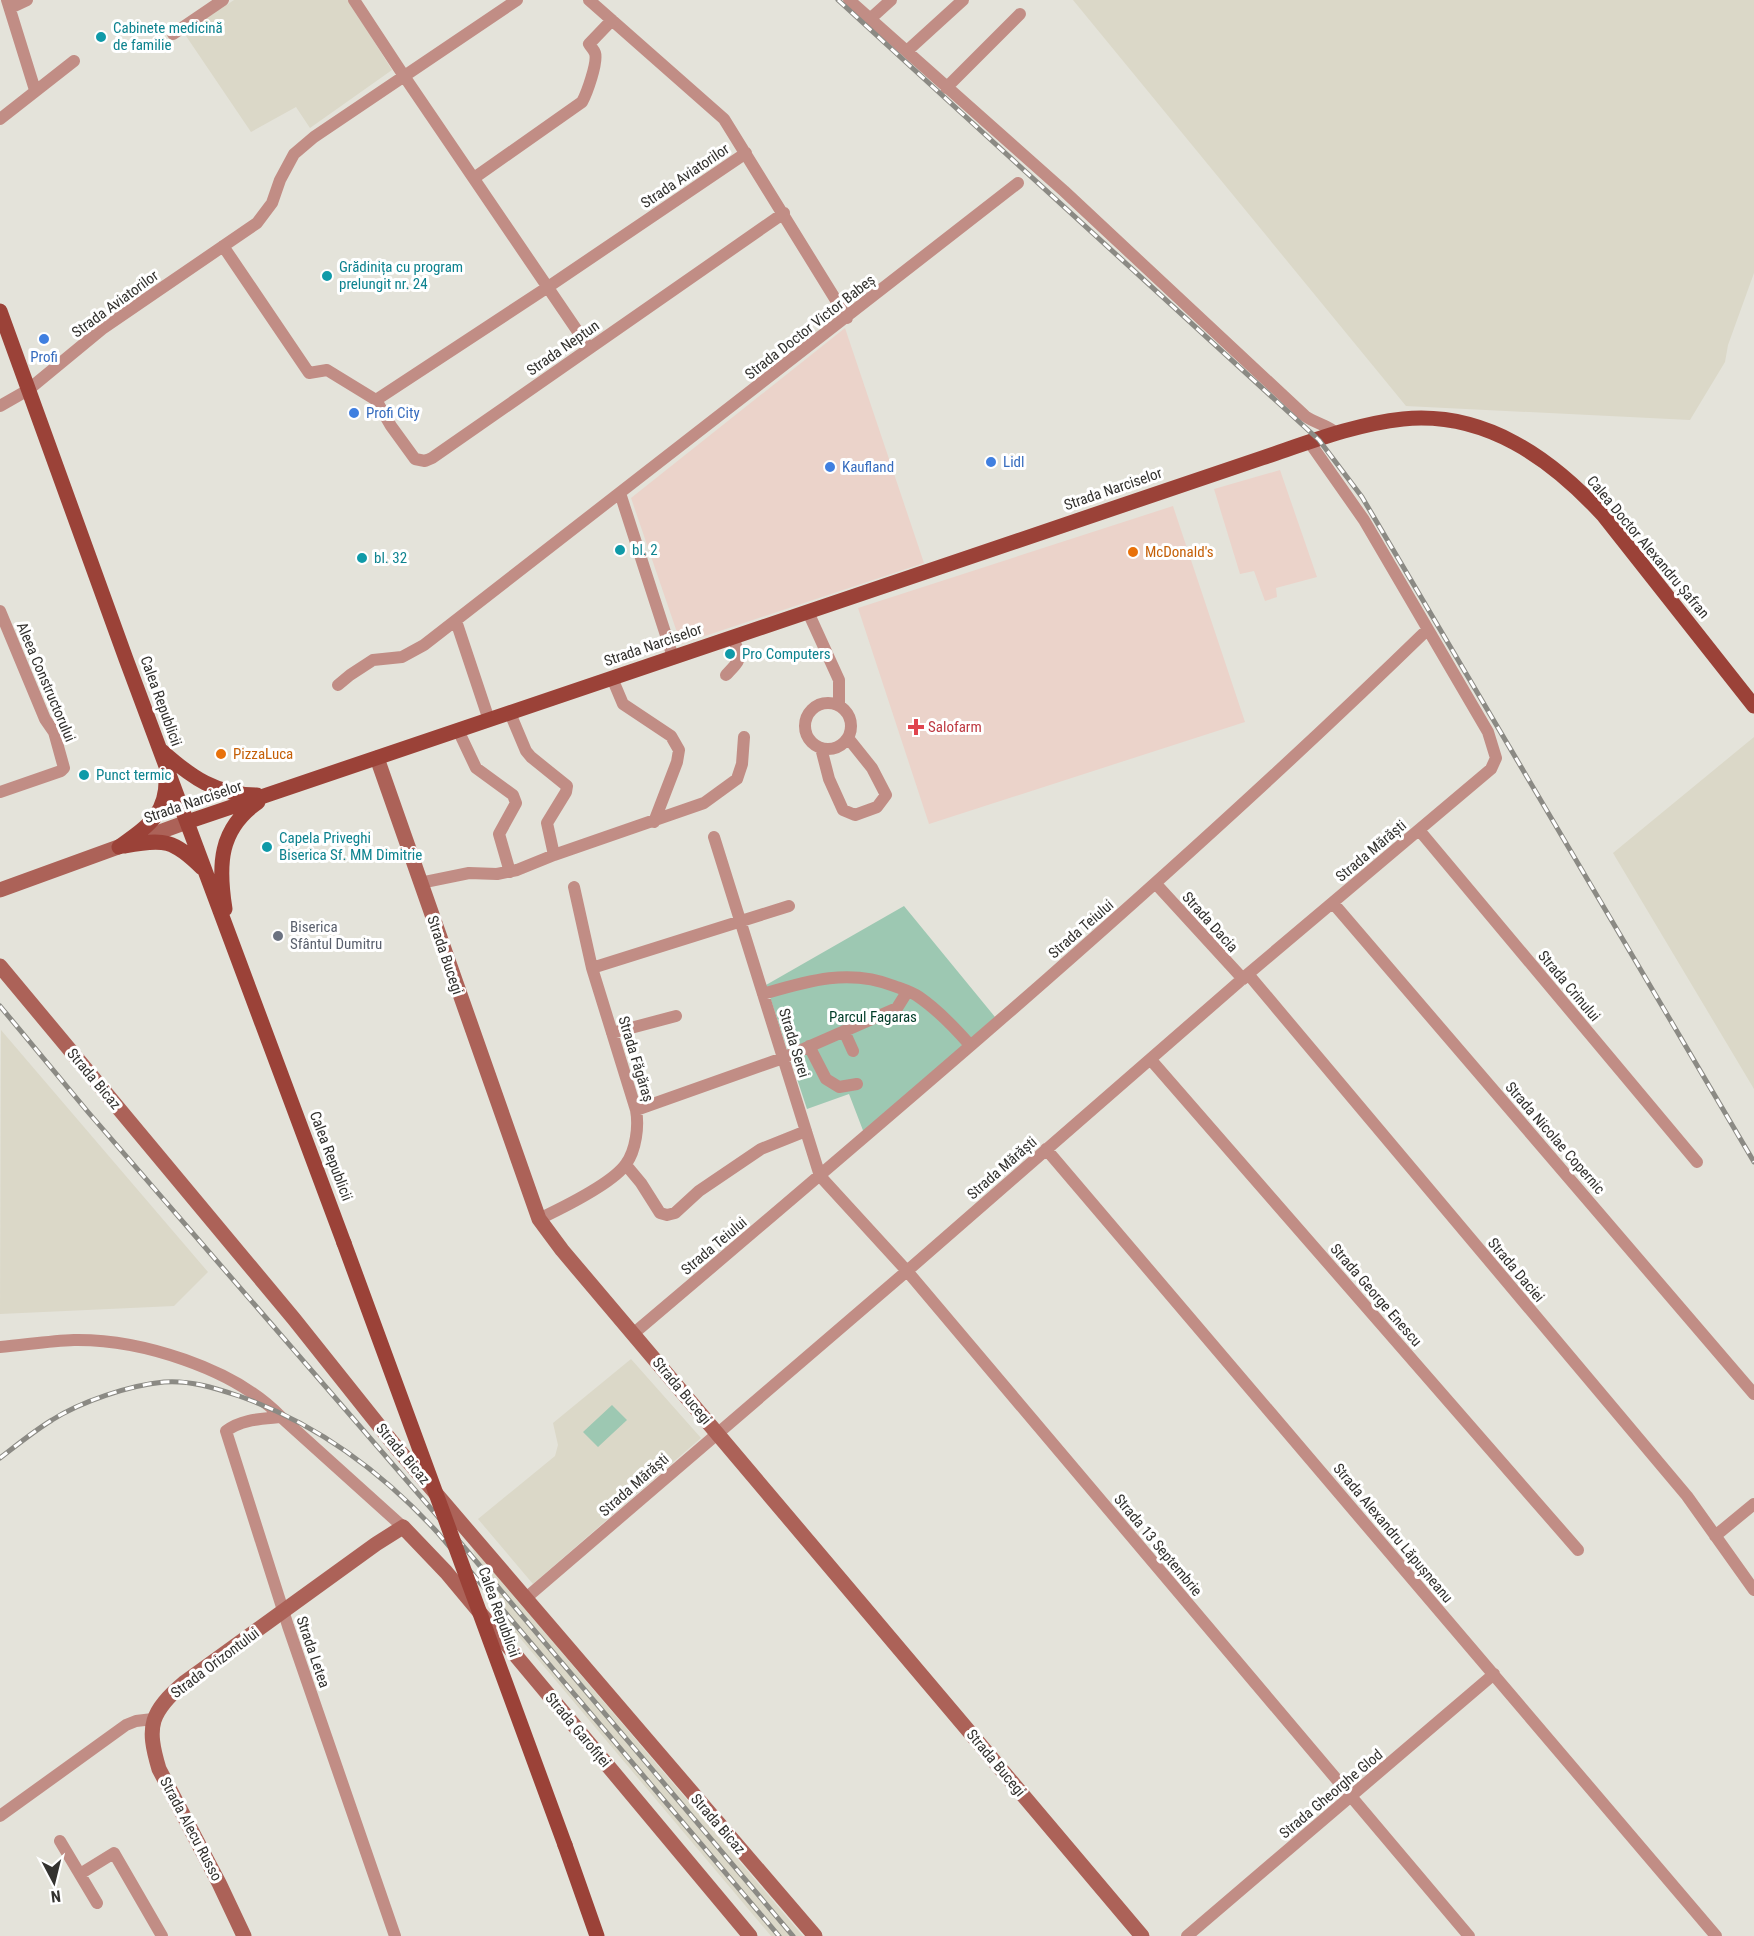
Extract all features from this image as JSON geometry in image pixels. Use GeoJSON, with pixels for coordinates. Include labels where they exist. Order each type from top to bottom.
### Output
{"type":"FeatureCollection","features":[{"type":"Feature","properties":{"kind":"main road","name":"Calea Republicii"},"geometry":{"type":"LineString","coordinates":[[0,311],[597,1936]]}},
{"type":"Feature","properties":{"kind":"main road","name":"Calea Doctor Alexandru Șafran"},"geometry":{"type":"LineString","coordinates":[[1315,442],[1337,434],[1402,419],[1443,419],[1487,429],[1529,451],[1553,466],[1604,516],[1754,706]]}},
{"type":"Feature","properties":{"kind":"main road","name":"Strada Narciselor"},"geometry":{"type":"LineString","coordinates":[[187,822],[1315,442]]}},
{"type":"Feature","properties":{"kind":"main road"},"geometry":{"type":"LineString","coordinates":[[159,747],[185,771],[202,782],[238,794],[269,794]]}},
{"type":"Feature","properties":{"kind":"main road"},"geometry":{"type":"LineString","coordinates":[[119,847],[147,826],[161,809],[166,785],[165,763]]}},
{"type":"Feature","properties":{"kind":"main road"},"geometry":{"type":"LineString","coordinates":[[229,935],[222,891],[222,854],[226,840],[242,816],[269,794]]}},
{"type":"Feature","properties":{"kind":"main road"},"geometry":{"type":"LineString","coordinates":[[119,847],[162,842],[172,844],[205,870]]}},
{"type":"Feature","properties":{"kind":"street"},"geometry":{"type":"LineString","coordinates":[[27,0],[8,4],[36,90]]}},
{"type":"Feature","properties":{"kind":"street"},"geometry":{"type":"LineString","coordinates":[[173,34],[223,0]]}},
{"type":"Feature","properties":{"kind":"street"},"geometry":{"type":"LineString","coordinates":[[354,0],[590,348]]}},
{"type":"Feature","properties":{"kind":"street","name":"Strada Aviatorilor"},"geometry":{"type":"LineString","coordinates":[[28,390],[102,329],[257,223],[272,203],[280,180],[294,154],[314,137],[517,0]]}},
{"type":"Feature","properties":{"kind":"street","name":"Strada Aviatorilor"},"geometry":{"type":"LineString","coordinates":[[376,400],[746,153],[724,119],[589,0]]}},
{"type":"Feature","properties":{"kind":"street"},"geometry":{"type":"LineString","coordinates":[[850,0],[1064,191],[1305,416],[1316,424],[1332,429],[1337,434]]}},
{"type":"Feature","properties":{"kind":"street"},"geometry":{"type":"LineString","coordinates":[[870,19],[891,0]]}},
{"type":"Feature","properties":{"kind":"street"},"geometry":{"type":"LineString","coordinates":[[907,51],[963,0]]}},
{"type":"Feature","properties":{"kind":"street"},"geometry":{"type":"LineString","coordinates":[[946,88],[1020,14]]}},
{"type":"Feature","properties":{"kind":"street"},"geometry":{"type":"LineString","coordinates":[[474,178],[582,102],[590,84],[595,63],[595,54],[589,44],[612,20]]}},
{"type":"Feature","properties":{"kind":"street"},"geometry":{"type":"LineString","coordinates":[[0,118],[74,61]]}},
{"type":"Feature","properties":{"kind":"street"},"geometry":{"type":"LineString","coordinates":[[746,153],[847,318]]}},
{"type":"Feature","properties":{"kind":"street","name":"Strada Doctor Victor Babeș"},"geometry":{"type":"LineString","coordinates":[[338,685],[374,660],[402,657],[424,645],[1018,183]]}},
{"type":"Feature","properties":{"kind":"street","name":"Strada Neptun"},"geometry":{"type":"LineString","coordinates":[[376,400],[391,426],[415,459],[425,461],[432,458],[784,213]]}},
{"type":"Feature","properties":{"kind":"street"},"geometry":{"type":"LineString","coordinates":[[223,246],[309,373],[327,370],[376,400]]}},
{"type":"Feature","properties":{"kind":"street"},"geometry":{"type":"LineString","coordinates":[[0,405],[28,390]]}},
{"type":"Feature","properties":{"kind":"street"},"geometry":{"type":"LineString","coordinates":[[1315,442],[1364,520],[1427,630]]}},
{"type":"Feature","properties":{"kind":"street"},"geometry":{"type":"LineString","coordinates":[[620,494],[673,657]]}},
{"type":"Feature","properties":{"kind":"street","name":"Aleea Constructorului"},"geometry":{"type":"LineString","coordinates":[[0,611],[45,719],[54,732],[64,768],[0,792]]}},
{"type":"Feature","properties":{"kind":"street"},"geometry":{"type":"LineString","coordinates":[[808,612],[839,680],[839,705]]}},
{"type":"Feature","properties":{"kind":"street"},"geometry":{"type":"LineString","coordinates":[[456,621],[489,720]]}},
{"type":"Feature","properties":{"kind":"street","name":"Strada Mărăști"},"geometry":{"type":"LineString","coordinates":[[525,1598],[907,1271],[1245,977],[1491,769],[1496,758],[1488,732],[1427,630]]}},
{"type":"Feature","properties":{"kind":"street","name":"Strada Teiului"},"geometry":{"type":"LineString","coordinates":[[633,1334],[820,1176],[1156,884],[1336,718],[1427,630]]}},
{"type":"Feature","properties":{"kind":"street"},"geometry":{"type":"LineString","coordinates":[[726,675],[740,657],[733,637]]}},
{"type":"Feature","properties":{"kind":"street"},"geometry":{"type":"LineString","coordinates":[[612,678],[623,704],[671,736],[679,750],[677,762],[654,822]]}},
{"type":"Feature","properties":{"kind":"street"},"geometry":{"type":"LineString","coordinates":[[831,702],[839,705],[849,716],[851,723],[848,738],[836,748],[820,748],[808,739],[805,732],[806,717],[816,705],[831,702]]}},
{"type":"Feature","properties":{"kind":"street"},"geometry":{"type":"LineString","coordinates":[[510,713],[526,751],[567,786],[566,792],[547,823],[554,855]]}},
{"type":"Feature","properties":{"kind":"street"},"geometry":{"type":"LineString","coordinates":[[458,730],[476,768],[513,795],[516,803],[499,834],[510,872]]}},
{"type":"Feature","properties":{"kind":"street"},"geometry":{"type":"LineString","coordinates":[[420,883],[469,873],[510,872],[704,803],[737,779],[742,764],[744,737]]}},
{"type":"Feature","properties":{"kind":"street"},"geometry":{"type":"LineString","coordinates":[[820,748],[829,780],[843,810],[855,815],[877,807],[886,795],[872,768],[848,738]]}},
{"type":"Feature","properties":{"kind":"street","name":"Strada Bucegi"},"geometry":{"type":"LineString","coordinates":[[377,758],[539,1219],[633,1334],[1142,1936]]}},
{"type":"Feature","properties":{"kind":"street","name":"Strada Narciselor"},"geometry":{"type":"LineString","coordinates":[[0,890],[187,822]]}},
{"type":"Feature","properties":{"kind":"street","name":"Strada Crinului"},"geometry":{"type":"LineString","coordinates":[[1419,830],[1696,1162]]}},
{"type":"Feature","properties":{"kind":"street"},"geometry":{"type":"LineString","coordinates":[[714,837],[740,920]]}},
{"type":"Feature","properties":{"kind":"street","name":"Strada Dacia"},"geometry":{"type":"LineString","coordinates":[[1156,884],[1245,977]]}},
{"type":"Feature","properties":{"kind":"street","name":"Strada Făgăraș"},"geometry":{"type":"LineString","coordinates":[[574,887],[592,968],[636,1110],[633,1148],[626,1165]]}},
{"type":"Feature","properties":{"kind":"street","name":"Strada Nicolae Copernic"},"geometry":{"type":"LineString","coordinates":[[1334,903],[1754,1394]]}},
{"type":"Feature","properties":{"kind":"street"},"geometry":{"type":"LineString","coordinates":[[592,968],[789,906]]}},
{"type":"Feature","properties":{"kind":"street","name":"Strada Serei"},"geometry":{"type":"LineString","coordinates":[[740,920],[820,1176]]}},
{"type":"Feature","properties":{"kind":"street","name":"Strada Bicaz"},"geometry":{"type":"LineString","coordinates":[[0,966],[294,1319],[396,1447],[815,1936]]}},
{"type":"Feature","properties":{"kind":"street"},"geometry":{"type":"LineString","coordinates":[[763,994],[828,977],[854,976],[880,981],[918,996],[970,1045]]}},
{"type":"Feature","properties":{"kind":"street","name":"Strada Daciei"},"geometry":{"type":"LineString","coordinates":[[1245,977],[1687,1496],[1754,1590]]}},
{"type":"Feature","properties":{"kind":"street"},"geometry":{"type":"LineString","coordinates":[[636,1110],[783,1058],[897,1008],[907,992]]}},
{"type":"Feature","properties":{"kind":"street"},"geometry":{"type":"LineString","coordinates":[[612,1033],[676,1016]]}},
{"type":"Feature","properties":{"kind":"street"},"geometry":{"type":"LineString","coordinates":[[844,1031],[853,1051]]}},
{"type":"Feature","properties":{"kind":"street"},"geometry":{"type":"LineString","coordinates":[[809,1046],[825,1079],[839,1087],[857,1084]]}},
{"type":"Feature","properties":{"kind":"street","name":"Strada George Enescu"},"geometry":{"type":"LineString","coordinates":[[1151,1060],[1578,1551]]}},
{"type":"Feature","properties":{"kind":"street"},"geometry":{"type":"LineString","coordinates":[[539,1219],[585,1195],[626,1165],[641,1183],[660,1213],[667,1215],[675,1213],[699,1191],[761,1149],[806,1131]]}},
{"type":"Feature","properties":{"kind":"street","name":"Strada Alexandru Lăpușneanu"},"geometry":{"type":"LineString","coordinates":[[1046,1149],[1716,1936]]}},
{"type":"Feature","properties":{"kind":"street","name":"Strada 13 Septembrie"},"geometry":{"type":"LineString","coordinates":[[820,1176],[907,1271],[1469,1936]]}},
{"type":"Feature","properties":{"kind":"street"},"geometry":{"type":"LineString","coordinates":[[0,1347],[75,1340],[140,1346],[198,1364],[241,1387],[271,1407],[403,1527]]}},
{"type":"Feature","properties":{"kind":"street","name":"Strada Letea"},"geometry":{"type":"LineString","coordinates":[[280,1417],[235,1424],[226,1431],[284,1611],[395,1936]]}},
{"type":"Feature","properties":{"kind":"street"},"geometry":{"type":"LineString","coordinates":[[1715,1536],[1754,1504]]}},
{"type":"Feature","properties":{"kind":"street","name":"Strada Orizontului"},"geometry":{"type":"LineString","coordinates":[[153,1719],[162,1704],[185,1682],[403,1527]]}},
{"type":"Feature","properties":{"kind":"street","name":"Strada Garofiței"},"geometry":{"type":"LineString","coordinates":[[403,1527],[446,1572],[750,1936]]}},
{"type":"Feature","properties":{"kind":"street","name":"Strada Gheorghe Glod"},"geometry":{"type":"LineString","coordinates":[[1187,1936],[1494,1674]]}},
{"type":"Feature","properties":{"kind":"street"},"geometry":{"type":"LineString","coordinates":[[0,1816],[126,1725],[153,1719]]}},
{"type":"Feature","properties":{"kind":"street","name":"Strada Alecu Russo"},"geometry":{"type":"LineString","coordinates":[[153,1719],[153,1750],[159,1769],[244,1936]]}},
{"type":"Feature","properties":{"kind":"street"},"geometry":{"type":"LineString","coordinates":[[60,1840],[97,1903]]}},
{"type":"Feature","properties":{"kind":"street"},"geometry":{"type":"LineString","coordinates":[[80,1874],[114,1853],[162,1936]]}},
{"type":"Feature","properties":{"kind":"shaded area"},"geometry":{"type":"Polygon","coordinates":[[[234,0],[348,0],[392,70],[310,128],[296,107],[251,132],[184,33],[234,0]]]}},
{"type":"Feature","properties":{"kind":"shaded area"},"geometry":{"type":"Polygon","coordinates":[[[1073,0],[1754,0],[1754,273],[1728,345],[1725,362],[1690,420],[1406,406],[1073,0]]]}},
{"type":"Feature","properties":{"kind":"shaded area"},"geometry":{"type":"Polygon","coordinates":[[[845,328],[924,563],[681,644],[631,498],[845,328]]]}},
{"type":"Feature","properties":{"kind":"shaded area"},"geometry":{"type":"Polygon","coordinates":[[[1280,470],[1317,577],[1276,588],[1277,597],[1265,601],[1254,571],[1240,574],[1214,489],[1280,470]]]}},
{"type":"Feature","properties":{"kind":"shaded area"},"geometry":{"type":"Polygon","coordinates":[[[1173,506],[1245,722],[929,824],[858,608],[1173,506]]]}},
{"type":"Feature","properties":{"kind":"shaded area"},"geometry":{"type":"Polygon","coordinates":[[[1754,737],[1754,1089],[1613,853],[1754,737]]]}},
{"type":"Feature","properties":{"kind":"shaded area"},"geometry":{"type":"Polygon","coordinates":[[[1,1030],[208,1272],[174,1306],[0,1314],[1,1030]]]}},
{"type":"Feature","properties":{"kind":"shaded area"},"geometry":{"type":"Polygon","coordinates":[[[631,1359],[701,1438],[533,1584],[478,1519],[555,1456],[558,1445],[553,1423],[631,1359]]]}},
{"type":"Feature","properties":{"kind":"shaded area"},"geometry":{"type":"Polygon","coordinates":[[[472,1547],[803,1936],[771,1936],[493,1606],[472,1547]]]}},
{"type":"Feature","properties":{"kind":"green space","name":"Parcul Fagaras"},"geometry":{"type":"Polygon","coordinates":[[[904,906],[995,1017],[864,1133],[849,1094],[807,1109],[766,985],[904,906]]]}},
{"type":"Feature","properties":{"kind":"green space"},"geometry":{"type":"Polygon","coordinates":[[[612,1405],[627,1420],[598,1447],[583,1432],[612,1405]]]}},
{"type":"Feature","properties":{"kind":"railway"},"geometry":{"type":"LineString","coordinates":[[838,0],[1319,440],[1362,497],[1754,1162]]}},
{"type":"Feature","properties":{"kind":"railway"},"geometry":{"type":"LineString","coordinates":[[0,1006],[88,1112],[453,1534],[793,1936]]}},
{"type":"Feature","properties":{"kind":"railway"},"geometry":{"type":"LineString","coordinates":[[0,1458],[63,1413],[121,1391],[164,1382],[193,1383],[239,1396],[295,1420],[321,1435],[394,1489],[437,1532],[779,1936]]}},
{"type":"Feature","properties":{"kind":"place","name":"Cabinete medicină de familie"},"geometry":{"type":"Point","coordinates":[101,37]}},
{"type":"Feature","properties":{"kind":"place","name":"Grădinița cu program prelungit nr. 24"},"geometry":{"type":"Point","coordinates":[327,276]}},
{"type":"Feature","properties":{"kind":"place","name":"Profi"},"geometry":{"type":"Point","coordinates":[44,339]}},
{"type":"Feature","properties":{"kind":"place","name":"Profi City"},"geometry":{"type":"Point","coordinates":[354,413]}},
{"type":"Feature","properties":{"kind":"place","name":"Lidl"},"geometry":{"type":"Point","coordinates":[991,462]}},
{"type":"Feature","properties":{"kind":"place","name":"Kaufland"},"geometry":{"type":"Point","coordinates":[830,467]}},
{"type":"Feature","properties":{"kind":"place","name":"bl. 2"},"geometry":{"type":"Point","coordinates":[620,550]}},
{"type":"Feature","properties":{"kind":"place","name":"McDonald's"},"geometry":{"type":"Point","coordinates":[1133,552]}},
{"type":"Feature","properties":{"kind":"place","name":"bl. 32"},"geometry":{"type":"Point","coordinates":[362,558]}},
{"type":"Feature","properties":{"kind":"place","name":"Pro Computers"},"geometry":{"type":"Point","coordinates":[730,654]}},
{"type":"Feature","properties":{"kind":"place","name":"Salofarm"},"geometry":{"type":"Point","coordinates":[916,727]}},
{"type":"Feature","properties":{"kind":"place","name":"PizzaLuca"},"geometry":{"type":"Point","coordinates":[221,754]}},
{"type":"Feature","properties":{"kind":"place","name":"Punct termic"},"geometry":{"type":"Point","coordinates":[84,775]}},
{"type":"Feature","properties":{"kind":"place","name":"Capela Priveghi Biserica Sf. MM Dimitrie"},"geometry":{"type":"Point","coordinates":[267,847]}},
{"type":"Feature","properties":{"kind":"place","name":"Biserica Sfântul Dumitru"},"geometry":{"type":"Point","coordinates":[278,936]}}]}
